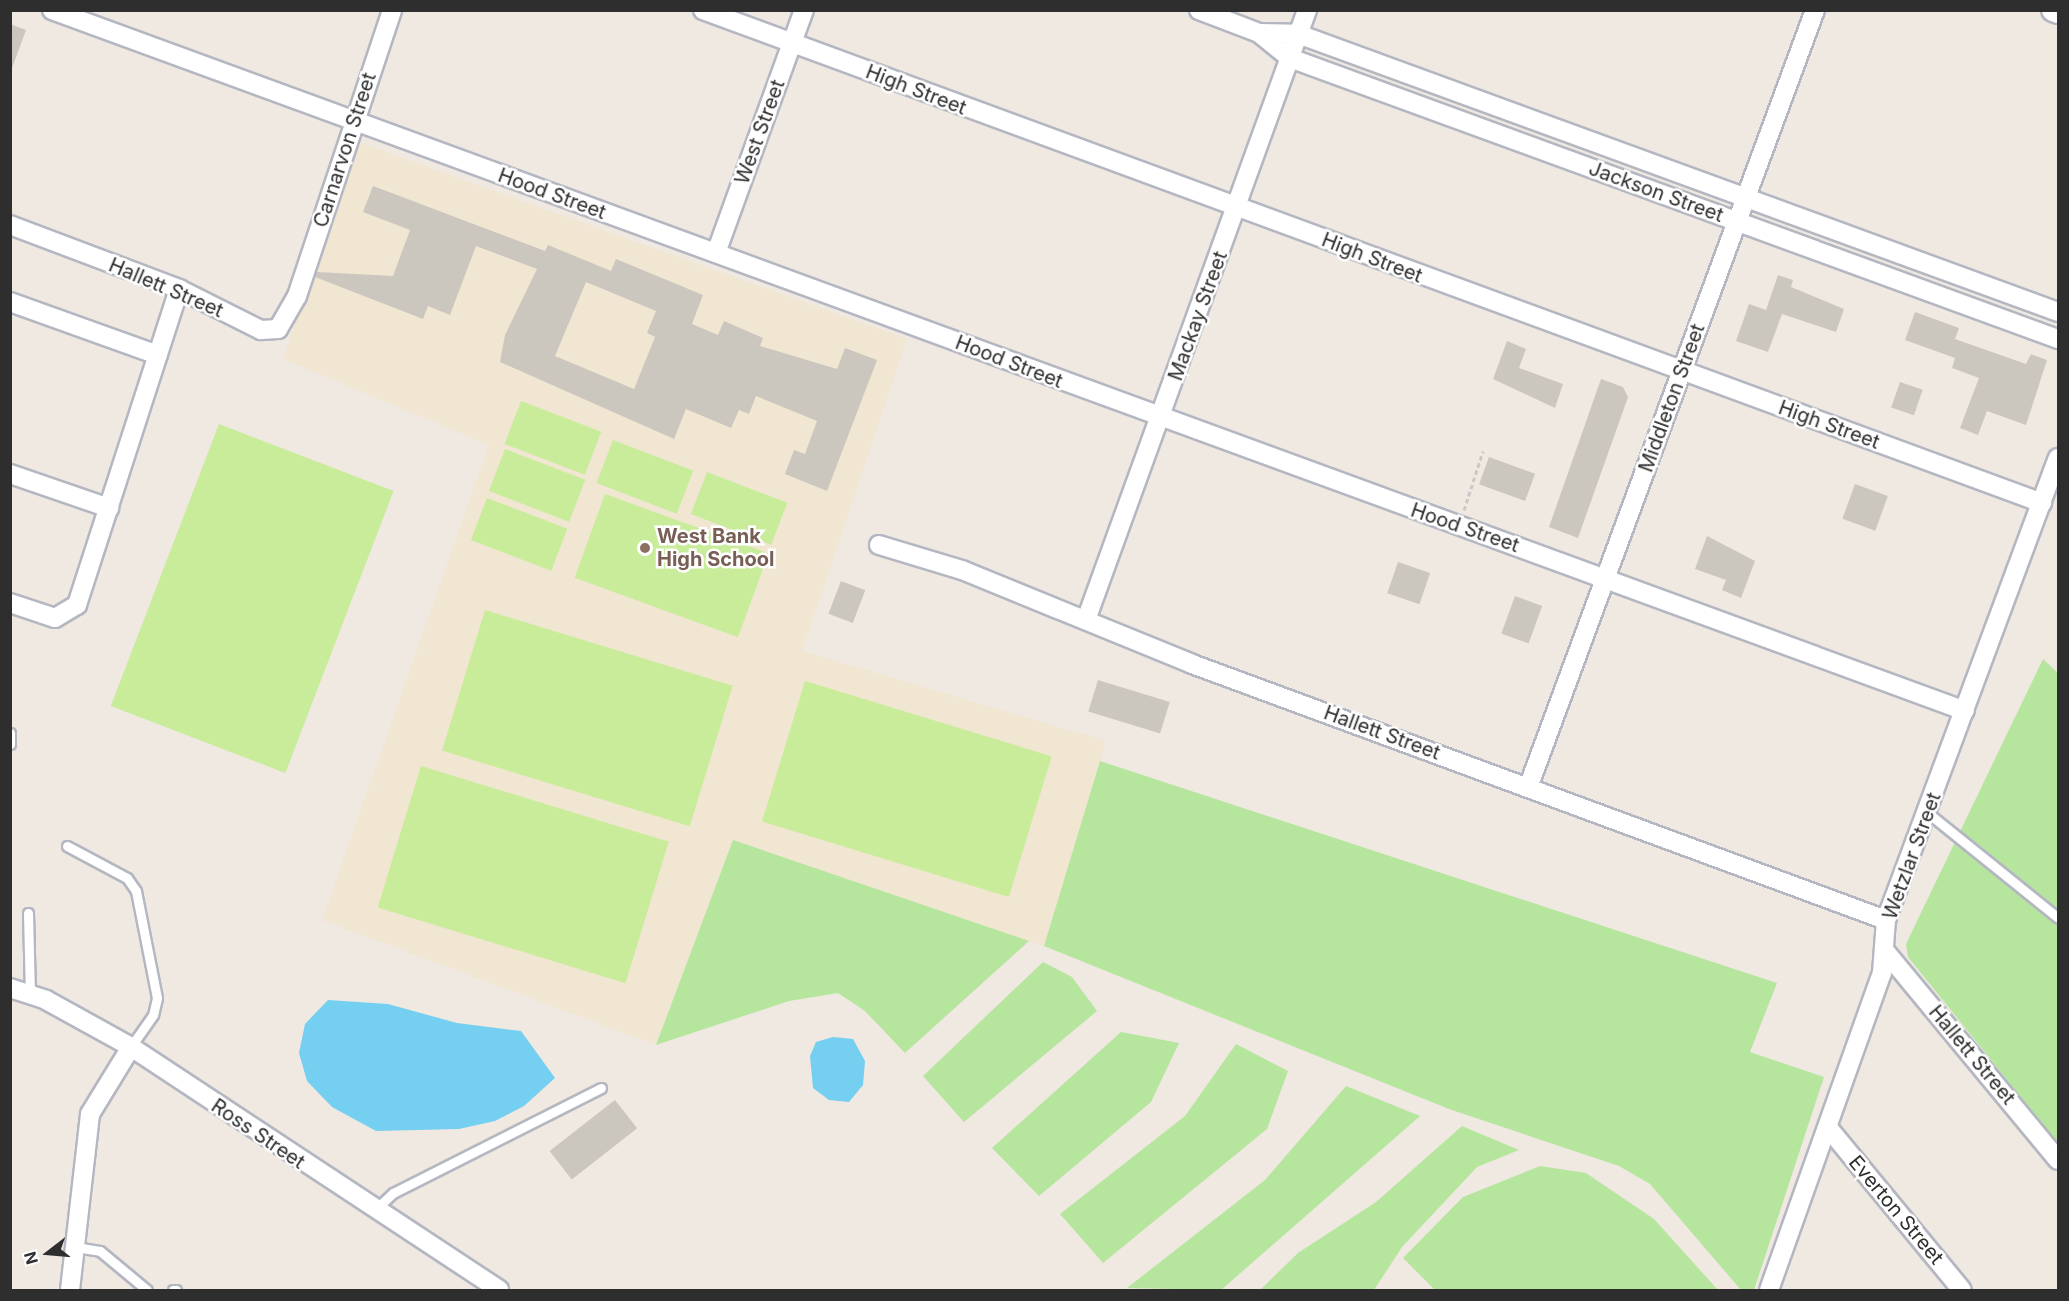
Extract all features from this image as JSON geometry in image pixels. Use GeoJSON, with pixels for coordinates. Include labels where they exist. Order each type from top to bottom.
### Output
{"type":"FeatureCollection","features":[{"type":"Feature","properties":{"kind":"street","name":"Hood Street"},"geometry":{"type":"LineString","coordinates":[[52,10],[351,124],[716,253],[1160,421],[1605,575],[1965,711]]}},
{"type":"Feature","properties":{"kind":"street","name":"Carnarvon Street"},"geometry":{"type":"LineString","coordinates":[[299,289],[351,124],[392,10]]}},
{"type":"Feature","properties":{"kind":"street","name":"High Street"},"geometry":{"type":"LineString","coordinates":[[703,10],[2042,503]]}},
{"type":"Feature","properties":{"kind":"street","name":"West Street"},"geometry":{"type":"LineString","coordinates":[[716,253],[804,10]]}},
{"type":"Feature","properties":{"kind":"street","name":"Jackson Street"},"geometry":{"type":"LineString","coordinates":[[1199,10],[1259,33],[1290,57],[2058,339]]}},
{"type":"Feature","properties":{"kind":"street","name":"Mackay Street"},"geometry":{"type":"LineString","coordinates":[[1086,620],[1238,207],[1307,10]]}},
{"type":"Feature","properties":{"kind":"street","name":"Middleton Street"},"geometry":{"type":"LineString","coordinates":[[1529,785],[1605,575],[1683,371],[1742,197],[1815,10]]}},
{"type":"Feature","properties":{"kind":"street"},"geometry":{"type":"LineString","coordinates":[[2053,10],[2058,12]]}},
{"type":"Feature","properties":{"kind":"street","name":"Jackson Street"},"geometry":{"type":"LineString","coordinates":[[1259,33],[1298,34],[2058,312]]}},
{"type":"Feature","properties":{"kind":"street","name":"Hallett Street"},"geometry":{"type":"LineString","coordinates":[[10,225],[178,289],[267,331],[285,322],[299,289]]}},
{"type":"Feature","properties":{"kind":"street"},"geometry":{"type":"LineString","coordinates":[[10,603],[55,618],[71,610],[109,508],[178,289]]}},
{"type":"Feature","properties":{"kind":"street"},"geometry":{"type":"LineString","coordinates":[[10,302],[158,356]]}},
{"type":"Feature","properties":{"kind":"street","name":"Wetzlar Street"},"geometry":{"type":"LineString","coordinates":[[1769,1290],[1830,1130],[1885,951],[1886,920],[1928,813],[2058,458]]}},
{"type":"Feature","properties":{"kind":"street"},"geometry":{"type":"LineString","coordinates":[[10,474],[109,508]]}},
{"type":"Feature","properties":{"kind":"street","name":"Hallett Street"},"geometry":{"type":"LineString","coordinates":[[879,545],[962,570],[1086,620],[1886,920]]}},
{"type":"Feature","properties":{"kind":"street","name":"Hallett Street"},"geometry":{"type":"LineString","coordinates":[[1885,951],[2058,1160]]}},
{"type":"Feature","properties":{"kind":"street","name":"Ross Street"},"geometry":{"type":"LineString","coordinates":[[10,988],[30,995],[131,1047],[305,1167],[379,1206],[499,1290]]}},
{"type":"Feature","properties":{"kind":"street"},"geometry":{"type":"LineString","coordinates":[[70,1290],[90,1114],[131,1047]]}},
{"type":"Feature","properties":{"kind":"street","name":"Everton Street"},"geometry":{"type":"LineString","coordinates":[[1830,1130],[1962,1290]]}},
{"type":"Feature","properties":{"kind":"lane"},"geometry":{"type":"LineString","coordinates":[[10,733],[10,744]]}},
{"type":"Feature","properties":{"kind":"lane"},"geometry":{"type":"LineString","coordinates":[[1928,813],[2058,918]]}},
{"type":"Feature","properties":{"kind":"lane"},"geometry":{"type":"LineString","coordinates":[[67,846],[126,878],[136,891],[157,998],[153,1015],[131,1047]]}},
{"type":"Feature","properties":{"kind":"lane"},"geometry":{"type":"LineString","coordinates":[[28,913],[30,995]]}},
{"type":"Feature","properties":{"kind":"lane"},"geometry":{"type":"LineString","coordinates":[[379,1206],[393,1193],[600,1088]]}},
{"type":"Feature","properties":{"kind":"lane"},"geometry":{"type":"LineString","coordinates":[[75,1247],[100,1251],[147,1290]]}},
{"type":"Feature","properties":{"kind":"path"},"geometry":{"type":"LineString","coordinates":[[1458,526],[1483,451]]}},
{"type":"Feature","properties":{"kind":"shaded area","name":"West Bank High School"},"geometry":{"type":"Polygon","coordinates":[[[355,141],[907,339],[802,651],[1106,741],[1044,946],[733,840],[656,1045],[322,920],[489,445],[283,359],[355,141]]]}},
{"type":"Feature","properties":{"kind":"green space"},"geometry":{"type":"Polygon","coordinates":[[[521,401],[601,432],[585,475],[505,444],[521,401]]]}},
{"type":"Feature","properties":{"kind":"green space"},"geometry":{"type":"Polygon","coordinates":[[[219,424],[394,491],[285,773],[111,706],[219,424]]]}},
{"type":"Feature","properties":{"kind":"green space"},"geometry":{"type":"Polygon","coordinates":[[[613,440],[693,471],[677,514],[597,483],[613,440]]]}},
{"type":"Feature","properties":{"kind":"green space"},"geometry":{"type":"Polygon","coordinates":[[[505,449],[585,480],[569,522],[489,491],[505,449]]]}},
{"type":"Feature","properties":{"kind":"green space"},"geometry":{"type":"Polygon","coordinates":[[[707,472],[787,503],[771,545],[691,514],[707,472]]]}},
{"type":"Feature","properties":{"kind":"green space"},"geometry":{"type":"Polygon","coordinates":[[[605,494],[769,554],[738,637],[575,578],[605,494]]]}},
{"type":"Feature","properties":{"kind":"green space"},"geometry":{"type":"Polygon","coordinates":[[[487,498],[567,529],[551,571],[471,540],[487,498]]]}},
{"type":"Feature","properties":{"kind":"green space"},"geometry":{"type":"Polygon","coordinates":[[[485,610],[733,686],[690,826],[442,751],[485,610]]]}},
{"type":"Feature","properties":{"kind":"green space"},"geometry":{"type":"Polygon","coordinates":[[[2043,659],[2058,673],[2058,1143],[1908,957],[1906,944],[2043,659]]]}},
{"type":"Feature","properties":{"kind":"green space"},"geometry":{"type":"Polygon","coordinates":[[[805,681],[1052,756],[1009,897],[762,822],[805,681]]]}},
{"type":"Feature","properties":{"kind":"green space"},"geometry":{"type":"Polygon","coordinates":[[[1100,761],[1777,983],[1750,1052],[1824,1077],[1754,1290],[1741,1290],[1650,1184],[1619,1166],[1449,1109],[1044,946],[1100,761]]]}},
{"type":"Feature","properties":{"kind":"green space"},"geometry":{"type":"Polygon","coordinates":[[[421,766],[669,842],[625,983],[378,908],[421,766]]]}},
{"type":"Feature","properties":{"kind":"green space"},"geometry":{"type":"Polygon","coordinates":[[[733,840],[1029,941],[905,1053],[865,1011],[838,993],[789,1001],[656,1045],[733,840]]]}},
{"type":"Feature","properties":{"kind":"green space"},"geometry":{"type":"Polygon","coordinates":[[[1043,962],[1072,977],[1097,1011],[964,1122],[923,1076],[1043,962]]]}},
{"type":"Feature","properties":{"kind":"green space"},"geometry":{"type":"Polygon","coordinates":[[[1121,1032],[1179,1043],[1151,1102],[1039,1196],[992,1148],[1121,1032]]]}},
{"type":"Feature","properties":{"kind":"green space"},"geometry":{"type":"Polygon","coordinates":[[[1236,1044],[1288,1071],[1267,1129],[1103,1263],[1060,1214],[1185,1116],[1236,1044]]]}},
{"type":"Feature","properties":{"kind":"green space"},"geometry":{"type":"Polygon","coordinates":[[[1346,1086],[1420,1116],[1221,1290],[1127,1288],[1265,1180],[1346,1086]]]}},
{"type":"Feature","properties":{"kind":"green space"},"geometry":{"type":"Polygon","coordinates":[[[1462,1126],[1519,1150],[1477,1167],[1402,1247],[1374,1290],[1260,1290],[1298,1253],[1376,1202],[1462,1126]]]}},
{"type":"Feature","properties":{"kind":"green space"},"geometry":{"type":"Polygon","coordinates":[[[1540,1166],[1586,1173],[1654,1219],[1718,1290],[1435,1290],[1403,1258],[1463,1197],[1540,1166]]]}},
{"type":"Feature","properties":{"kind":"water"},"geometry":{"type":"Polygon","coordinates":[[[328,1000],[388,1004],[457,1023],[521,1031],[555,1078],[524,1106],[495,1121],[459,1129],[376,1131],[332,1107],[307,1081],[299,1053],[305,1024],[328,1000]]]}},
{"type":"Feature","properties":{"kind":"water"},"geometry":{"type":"Polygon","coordinates":[[[833,1037],[853,1039],[865,1061],[863,1085],[849,1102],[829,1100],[813,1088],[810,1056],[816,1042],[833,1037]]]}},
{"type":"Feature","properties":{"kind":"building"},"geometry":{"type":"Polygon","coordinates":[[[10,24],[26,30],[12,68],[10,68],[10,24]]]}},
{"type":"Feature","properties":{"kind":"building"},"geometry":{"type":"Polygon","coordinates":[[[373,186],[545,251],[548,245],[611,271],[616,259],[703,295],[692,324],[718,335],[724,321],[763,338],[760,346],[837,369],[845,348],[877,360],[827,491],[785,474],[794,450],[805,454],[817,421],[756,396],[749,414],[739,410],[731,428],[686,409],[674,439],[500,362],[505,335],[537,269],[476,246],[450,315],[428,306],[423,319],[315,277],[317,272],[393,276],[410,230],[363,212],[373,186]],[[586,282],[555,356],[634,389],[655,337],[647,333],[656,311],[586,282]]]}},
{"type":"Feature","properties":{"kind":"building"},"geometry":{"type":"Polygon","coordinates":[[[1778,275],[1793,280],[1791,287],[1844,309],[1836,332],[1782,314],[1768,352],[1736,341],[1749,304],[1766,310],[1778,275]]]}},
{"type":"Feature","properties":{"kind":"building"},"geometry":{"type":"Polygon","coordinates":[[[1915,312],[1959,328],[1955,339],[2026,364],[2031,354],[2047,360],[2026,425],[1987,411],[1978,435],[1960,428],[1979,378],[1952,368],[1955,358],[1905,340],[1915,312]]]}},
{"type":"Feature","properties":{"kind":"building"},"geometry":{"type":"Polygon","coordinates":[[[1507,341],[1526,349],[1519,368],[1563,384],[1555,408],[1493,379],[1507,341]]]}},
{"type":"Feature","properties":{"kind":"building"},"geometry":{"type":"Polygon","coordinates":[[[1601,379],[1623,387],[1628,397],[1578,538],[1549,527],[1601,379]]]}},
{"type":"Feature","properties":{"kind":"building"},"geometry":{"type":"Polygon","coordinates":[[[1900,382],[1923,390],[1914,415],[1891,408],[1900,382]]]}},
{"type":"Feature","properties":{"kind":"building"},"geometry":{"type":"Polygon","coordinates":[[[1489,457],[1535,474],[1525,501],[1479,484],[1489,457]]]}},
{"type":"Feature","properties":{"kind":"building"},"geometry":{"type":"Polygon","coordinates":[[[1855,484],[1888,496],[1875,531],[1842,519],[1855,484]]]}},
{"type":"Feature","properties":{"kind":"building"},"geometry":{"type":"Polygon","coordinates":[[[1707,536],[1755,561],[1741,598],[1722,590],[1726,580],[1695,569],[1707,536]]]}},
{"type":"Feature","properties":{"kind":"building"},"geometry":{"type":"Polygon","coordinates":[[[1398,562],[1430,573],[1419,604],[1387,593],[1398,562]]]}},
{"type":"Feature","properties":{"kind":"building"},"geometry":{"type":"Polygon","coordinates":[[[841,581],[865,590],[853,623],[828,614],[841,581]]]}},
{"type":"Feature","properties":{"kind":"building"},"geometry":{"type":"Polygon","coordinates":[[[1515,596],[1542,606],[1529,644],[1501,634],[1515,596]]]}},
{"type":"Feature","properties":{"kind":"building"},"geometry":{"type":"Polygon","coordinates":[[[1098,680],[1170,702],[1160,733],[1088,712],[1098,680]]]}},
{"type":"Feature","properties":{"kind":"building"},"geometry":{"type":"Polygon","coordinates":[[[615,1100],[637,1128],[572,1179],[550,1151],[615,1100]]]}},
{"type":"Feature","properties":{"kind":"place","name":"West Bank High School"},"geometry":{"type":"Point","coordinates":[645,548]}}]}
